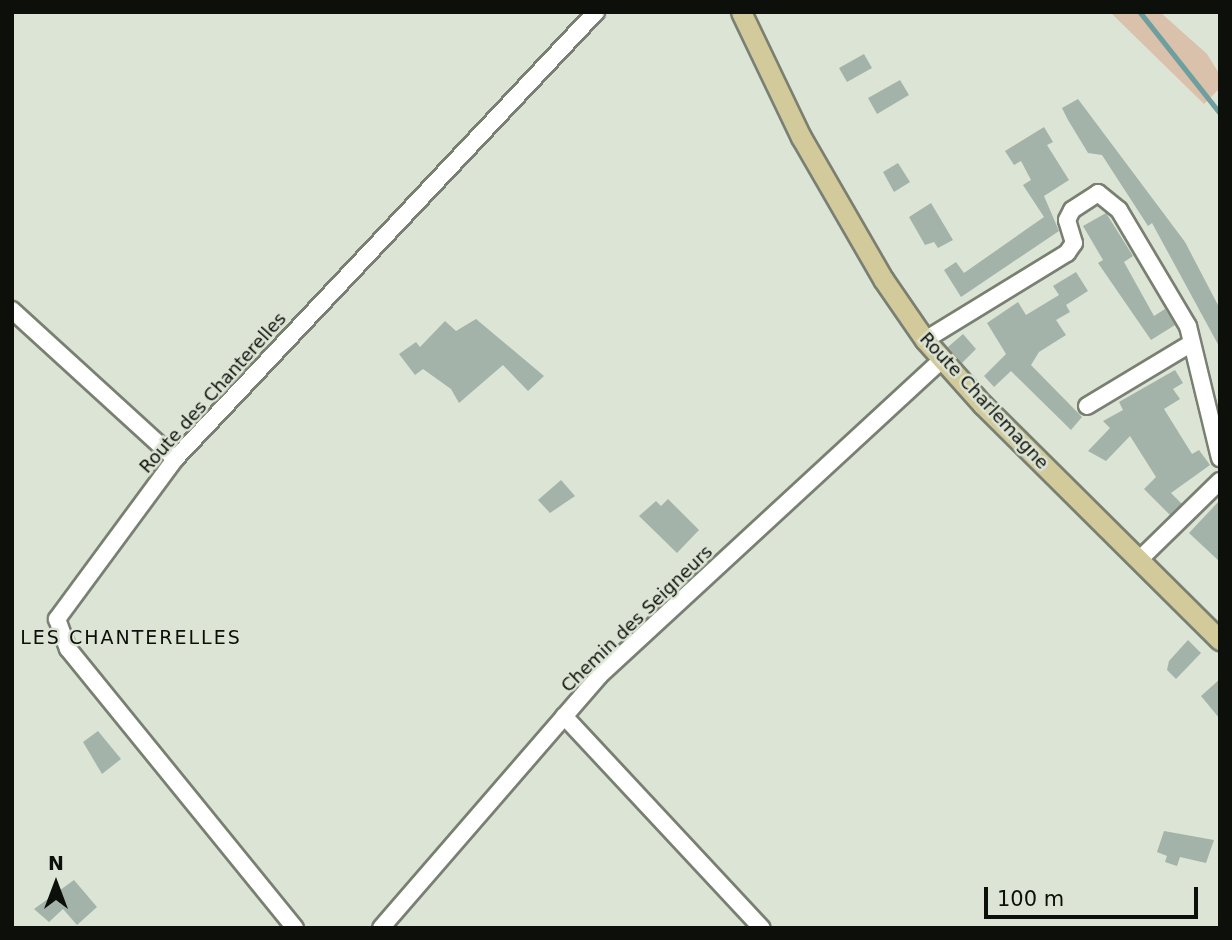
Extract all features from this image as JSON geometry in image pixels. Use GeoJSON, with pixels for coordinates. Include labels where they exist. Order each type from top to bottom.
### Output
{"type":"FeatureCollection","features":[{"type":"Feature","properties":{"kind":"main road","name":"Route Charlemagne"},"geometry":{"type":"LineString","coordinates":[[741,12],[801,137],[883,279],[925,340],[941,360],[1220,640]]}},
{"type":"Feature","properties":{"kind":"street","name":"Route des Chanterelles"},"geometry":{"type":"LineString","coordinates":[[295,928],[68,649],[58,629],[65,606],[175,459],[596,12]]}},
{"type":"Feature","properties":{"kind":"street"},"geometry":{"type":"LineString","coordinates":[[925,340],[1067,253],[1073,243],[1067,220],[1072,210],[1098,193],[1119,210],[1188,326],[1220,458]]}},
{"type":"Feature","properties":{"kind":"street"},"geometry":{"type":"LineString","coordinates":[[12,310],[175,459]]}},
{"type":"Feature","properties":{"kind":"street"},"geometry":{"type":"LineString","coordinates":[[1087,405],[1192,343]]}},
{"type":"Feature","properties":{"kind":"street","name":"Chemin des Seigneurs"},"geometry":{"type":"LineString","coordinates":[[381,928],[599,676],[941,360]]}},
{"type":"Feature","properties":{"kind":"street"},"geometry":{"type":"LineString","coordinates":[[1139,560],[1220,481]]}},
{"type":"Feature","properties":{"kind":"street"},"geometry":{"type":"LineString","coordinates":[[564,716],[762,928]]}},
{"type":"Feature","properties":{"kind":"shaded area"},"geometry":{"type":"Polygon","coordinates":[[[1110,12],[1160,12],[1207,54],[1220,75],[1220,88],[1204,104],[1110,12]]]}},
{"type":"Feature","properties":{"kind":"building"},"geometry":{"type":"Polygon","coordinates":[[[864,54],[872,68],[847,82],[839,68],[864,54]]]}},
{"type":"Feature","properties":{"kind":"building"},"geometry":{"type":"Polygon","coordinates":[[[900,80],[909,95],[877,114],[868,98],[900,80]]]}},
{"type":"Feature","properties":{"kind":"building"},"geometry":{"type":"Polygon","coordinates":[[[1078,99],[1185,242],[1220,309],[1220,348],[1152,223],[1148,226],[1102,155],[1088,153],[1068,120],[1062,108],[1078,99]]]}},
{"type":"Feature","properties":{"kind":"building"},"geometry":{"type":"Polygon","coordinates":[[[1044,127],[1053,142],[1047,145],[1069,180],[1044,196],[1059,231],[961,297],[944,270],[956,262],[964,273],[1044,217],[1023,185],[1031,180],[1021,161],[1014,165],[1005,151],[1044,127]]]}},
{"type":"Feature","properties":{"kind":"building"},"geometry":{"type":"Polygon","coordinates":[[[898,163],[910,182],[894,192],[883,172],[898,163]]]}},
{"type":"Feature","properties":{"kind":"building"},"geometry":{"type":"Polygon","coordinates":[[[931,203],[953,240],[938,248],[934,242],[925,245],[909,217],[931,203]]]}},
{"type":"Feature","properties":{"kind":"building"},"geometry":{"type":"Polygon","coordinates":[[[1106,213],[1133,256],[1124,262],[1154,316],[1165,309],[1175,325],[1151,340],[1098,263],[1103,260],[1083,226],[1106,213]]]}},
{"type":"Feature","properties":{"kind":"building"},"geometry":{"type":"Polygon","coordinates":[[[1076,272],[1088,291],[1066,305],[1070,312],[1056,320],[1066,335],[1039,352],[1031,365],[1082,417],[1071,430],[1011,371],[994,387],[984,376],[1006,354],[987,323],[1018,302],[1026,315],[1059,295],[1053,286],[1076,272]]]}},
{"type":"Feature","properties":{"kind":"building"},"geometry":{"type":"Polygon","coordinates":[[[476,319],[544,376],[528,391],[503,365],[459,403],[451,389],[423,369],[415,375],[399,354],[416,342],[420,347],[445,321],[456,331],[476,319]]]}},
{"type":"Feature","properties":{"kind":"building"},"geometry":{"type":"Polygon","coordinates":[[[963,334],[976,349],[962,363],[948,347],[963,334]]]}},
{"type":"Feature","properties":{"kind":"building"},"geometry":{"type":"Polygon","coordinates":[[[1175,370],[1183,383],[1173,389],[1180,399],[1164,409],[1192,454],[1199,450],[1210,465],[1171,493],[1182,504],[1170,515],[1144,489],[1156,477],[1130,436],[1106,461],[1088,451],[1110,428],[1103,421],[1123,410],[1119,402],[1175,370]]]}},
{"type":"Feature","properties":{"kind":"building"},"geometry":{"type":"Polygon","coordinates":[[[561,480],[575,496],[550,513],[538,500],[561,480]]]}},
{"type":"Feature","properties":{"kind":"building"},"geometry":{"type":"Polygon","coordinates":[[[668,499],[699,530],[677,553],[639,516],[656,501],[661,506],[668,499]]]}},
{"type":"Feature","properties":{"kind":"building"},"geometry":{"type":"Polygon","coordinates":[[[1220,500],[1220,562],[1189,533],[1220,500]]]}},
{"type":"Feature","properties":{"kind":"building"},"geometry":{"type":"Polygon","coordinates":[[[1188,640],[1201,653],[1176,679],[1167,670],[1169,661],[1188,640]]]}},
{"type":"Feature","properties":{"kind":"building"},"geometry":{"type":"Polygon","coordinates":[[[1220,679],[1220,719],[1201,696],[1220,679]]]}},
{"type":"Feature","properties":{"kind":"building"},"geometry":{"type":"Polygon","coordinates":[[[98,731],[121,759],[102,774],[83,742],[98,731]]]}},
{"type":"Feature","properties":{"kind":"building"},"geometry":{"type":"Polygon","coordinates":[[[1164,831],[1214,840],[1206,863],[1180,857],[1177,866],[1165,862],[1167,856],[1157,852],[1164,831]]]}},
{"type":"Feature","properties":{"kind":"building"},"geometry":{"type":"Polygon","coordinates":[[[74,880],[97,907],[77,925],[63,909],[49,922],[34,909],[74,880]]]}},
{"type":"Feature","properties":{"kind":"waterway"},"geometry":{"type":"LineString","coordinates":[[1140,12],[1220,113]]}},
{"type":"Feature","properties":{"kind":"district","name":"LES CHANTERELLES"},"geometry":{"type":"Point","coordinates":[131,638]}}]}
